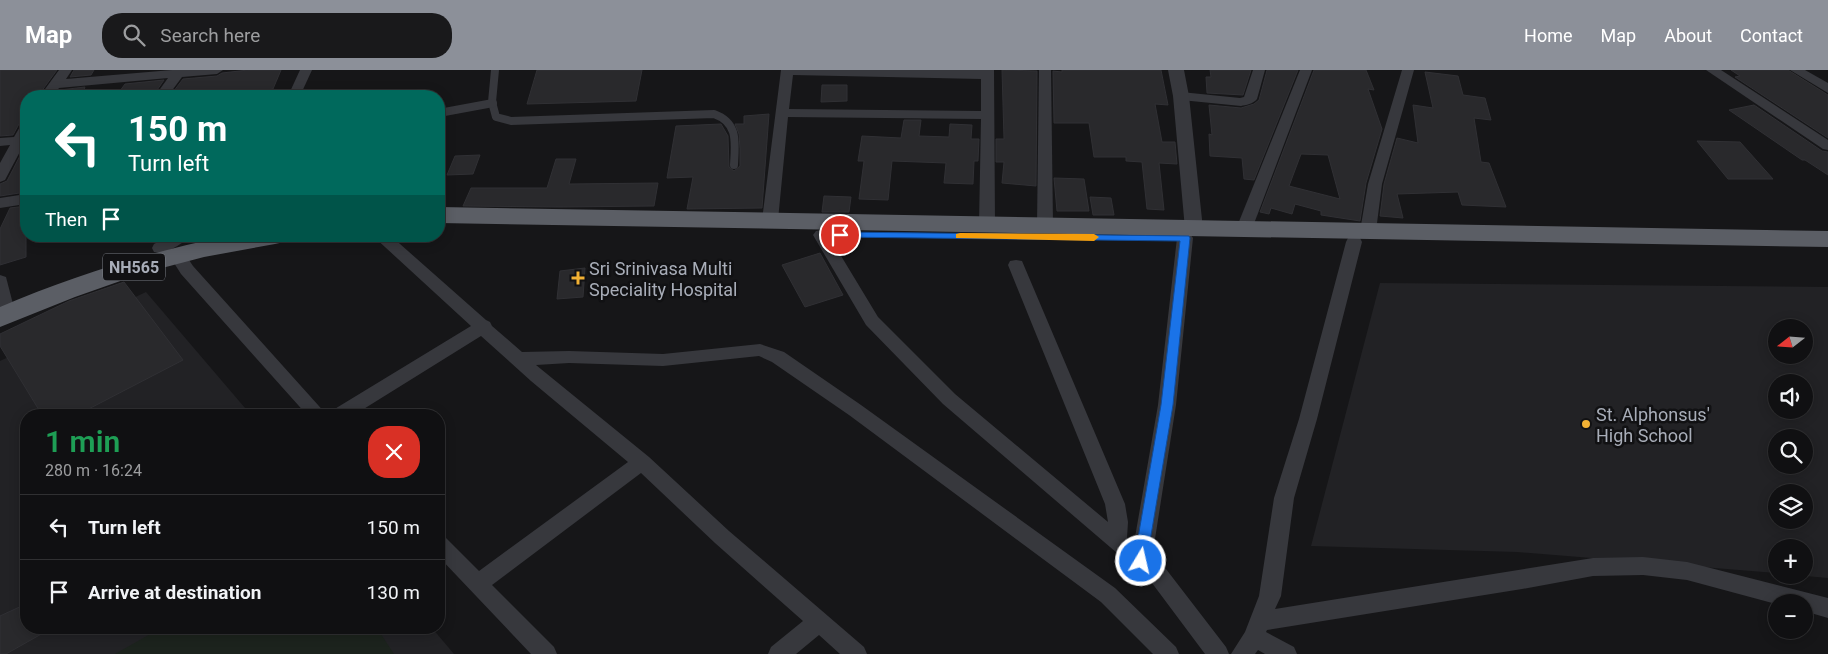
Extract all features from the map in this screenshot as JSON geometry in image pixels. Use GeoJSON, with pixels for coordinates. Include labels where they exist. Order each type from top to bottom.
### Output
{"type":"FeatureCollection","features":[{"type":"Feature","properties":{"kind":"highway"},"geometry":{"type":"LineString","coordinates":[[445,215],[1045,225],[1190,233],[1244,228],[1361,237],[1828,239]]}},
{"type":"Feature","properties":{"kind":"highway"},"geometry":{"type":"LineString","coordinates":[[445,231],[821,235],[1190,233],[1828,251]]}},
{"type":"Feature","properties":{"kind":"highway","name":"NH565"},"geometry":{"type":"LineString","coordinates":[[1,302],[70,288],[123,270],[173,247],[193,242]]}},
{"type":"Feature","properties":{"kind":"highway","name":"NH565"},"geometry":{"type":"LineString","coordinates":[[173,247],[219,242]]}},
{"type":"Feature","properties":{"kind":"street"},"geometry":{"type":"LineString","coordinates":[[50,90],[66,70]]}},
{"type":"Feature","properties":{"kind":"street"},"geometry":{"type":"LineString","coordinates":[[55,84],[217,70]]}},
{"type":"Feature","properties":{"kind":"street"},"geometry":{"type":"LineString","coordinates":[[297,90],[306,70]]}},
{"type":"Feature","properties":{"kind":"street"},"geometry":{"type":"LineString","coordinates":[[770,220],[787,70],[988,72],[987,224]]}},
{"type":"Feature","properties":{"kind":"street"},"geometry":{"type":"LineString","coordinates":[[1045,225],[1046,70]]}},
{"type":"Feature","properties":{"kind":"street"},"geometry":{"type":"LineString","coordinates":[[1141,561],[1167,405],[1190,233],[1181,96],[1176,70]]}},
{"type":"Feature","properties":{"kind":"street"},"geometry":{"type":"LineString","coordinates":[[1181,96],[1242,102],[1250,98],[1259,70]]}},
{"type":"Feature","properties":{"kind":"street"},"geometry":{"type":"LineString","coordinates":[[1244,228],[1306,70]]}},
{"type":"Feature","properties":{"kind":"street"},"geometry":{"type":"LineString","coordinates":[[1252,637],[1270,596],[1284,498],[1408,70]]}},
{"type":"Feature","properties":{"kind":"street"},"geometry":{"type":"LineString","coordinates":[[1712,70],[1828,146]]}},
{"type":"Feature","properties":{"kind":"street"},"geometry":{"type":"LineString","coordinates":[[1796,70],[1828,89]]}},
{"type":"Feature","properties":{"kind":"street"},"geometry":{"type":"LineString","coordinates":[[166,90],[178,73]]}},
{"type":"Feature","properties":{"kind":"street"},"geometry":{"type":"LineString","coordinates":[[782,113],[988,115]]}},
{"type":"Feature","properties":{"kind":"street"},"geometry":{"type":"LineString","coordinates":[[0,142],[20,137]]}},
{"type":"Feature","properties":{"kind":"street"},"geometry":{"type":"LineString","coordinates":[[0,177],[20,143]]}},
{"type":"Feature","properties":{"kind":"street"},"geometry":{"type":"LineString","coordinates":[[0,203],[20,200]]}},
{"type":"Feature","properties":{"kind":"street"},"geometry":{"type":"LineString","coordinates":[[821,235],[872,321],[950,399],[1159,576],[1218,654]]}},
{"type":"Feature","properties":{"kind":"street"},"geometry":{"type":"LineString","coordinates":[[388,242],[519,359],[642,462],[722,537],[856,654]]}},
{"type":"Feature","properties":{"kind":"street"},"geometry":{"type":"LineString","coordinates":[[173,247],[187,270],[312,409]]}},
{"type":"Feature","properties":{"kind":"street"},"geometry":{"type":"LineString","coordinates":[[1016,265],[1115,504],[1118,522],[1117,542]]}},
{"type":"Feature","properties":{"kind":"street"},"geometry":{"type":"LineString","coordinates":[[348,409],[484,326]]}},
{"type":"Feature","properties":{"kind":"street"},"geometry":{"type":"LineString","coordinates":[[519,359],[570,357],[663,360],[760,350],[778,357],[855,410],[1108,595],[1168,654]]}},
{"type":"Feature","properties":{"kind":"street"},"geometry":{"type":"LineString","coordinates":[[476,584],[642,462]]}},
{"type":"Feature","properties":{"kind":"street"},"geometry":{"type":"LineString","coordinates":[[445,550],[546,654]]}},
{"type":"Feature","properties":{"kind":"street"},"geometry":{"type":"LineString","coordinates":[[1252,637],[1603,567],[1643,566],[1687,571],[1828,608]]}},
{"type":"Feature","properties":{"kind":"street"},"geometry":{"type":"LineString","coordinates":[[779,654],[819,622]]}},
{"type":"Feature","properties":{"kind":"street"},"geometry":{"type":"LineString","coordinates":[[1252,637],[1286,654]]}},
{"type":"Feature","properties":{"kind":"lane"},"geometry":{"type":"LineString","coordinates":[[495,70],[492,110],[496,116],[511,121],[714,114],[724,116],[735,133],[734,166]]}},
{"type":"Feature","properties":{"kind":"lane"},"geometry":{"type":"LineString","coordinates":[[445,112],[492,103]]}},
{"type":"Feature","properties":{"kind":"shaded area","name":"St. Alphonsus' High School"},"geometry":{"type":"Polygon","coordinates":[[[1380,283],[1828,287],[1828,578],[1813,577],[1813,539],[1768,539],[1768,572],[1517,552],[1311,546],[1380,283]]]}},
{"type":"Feature","properties":{"kind":"shaded area"},"geometry":{"type":"Polygon","coordinates":[[[146,292],[246,409],[20,409],[20,634],[437,634],[454,654],[0,654],[0,361],[146,292]]]}},
{"type":"Feature","properties":{"kind":"shaded area"},"geometry":{"type":"Polygon","coordinates":[[[150,634],[381,634],[394,654],[115,654],[150,634]]]}},
{"type":"Feature","properties":{"kind":"building"},"geometry":{"type":"Polygon","coordinates":[[[0,70],[57,70],[42,90],[20,90],[20,124],[13,135],[0,136],[0,70]]]}},
{"type":"Feature","properties":{"kind":"building"},"geometry":{"type":"Polygon","coordinates":[[[74,70],[94,70],[91,75],[70,77],[74,70]]]}},
{"type":"Feature","properties":{"kind":"building"},"geometry":{"type":"Polygon","coordinates":[[[248,70],[281,70],[273,89],[175,90],[183,79],[217,76],[222,73],[248,70]]]}},
{"type":"Feature","properties":{"kind":"building"},"geometry":{"type":"Polygon","coordinates":[[[537,70],[642,70],[636,101],[527,104],[537,70]]]}},
{"type":"Feature","properties":{"kind":"building"},"geometry":{"type":"Polygon","coordinates":[[[1002,70],[1037,71],[1036,186],[1002,183],[1004,162],[996,162],[996,139],[1004,139],[1002,70]]]}},
{"type":"Feature","properties":{"kind":"building"},"geometry":{"type":"Polygon","coordinates":[[[1062,70],[1161,70],[1168,105],[1155,104],[1162,142],[1175,142],[1177,164],[1159,163],[1164,210],[1147,209],[1142,162],[1126,161],[1126,157],[1094,157],[1089,123],[1054,123],[1053,71],[1062,72],[1062,70]]]}},
{"type":"Feature","properties":{"kind":"building"},"geometry":{"type":"Polygon","coordinates":[[[1210,70],[1251,70],[1243,95],[1207,93],[1206,77],[1211,77],[1210,70]]]}},
{"type":"Feature","properties":{"kind":"building"},"geometry":{"type":"Polygon","coordinates":[[[1267,70],[1298,70],[1254,180],[1244,179],[1242,158],[1210,156],[1209,134],[1212,135],[1209,105],[1241,108],[1254,104],[1259,100],[1267,70]]]}},
{"type":"Feature","properties":{"kind":"building"},"geometry":{"type":"Polygon","coordinates":[[[1314,70],[1366,70],[1374,90],[1368,89],[1382,129],[1366,183],[1360,221],[1321,215],[1321,211],[1295,204],[1292,214],[1271,208],[1269,214],[1260,212],[1314,70]],[[1301,154],[1289,186],[1340,199],[1328,155],[1301,154]]]}},
{"type":"Feature","properties":{"kind":"building"},"geometry":{"type":"Polygon","coordinates":[[[1731,70],[1788,70],[1828,95],[1828,138],[1735,77],[1740,76],[1731,70]]]}},
{"type":"Feature","properties":{"kind":"building"},"geometry":{"type":"Polygon","coordinates":[[[1425,72],[1458,76],[1463,95],[1485,98],[1491,120],[1474,118],[1481,162],[1489,163],[1506,207],[1462,205],[1458,192],[1397,194],[1403,218],[1380,216],[1384,184],[1397,138],[1418,143],[1413,105],[1433,108],[1425,72]]]}},
{"type":"Feature","properties":{"kind":"building"},"geometry":{"type":"Polygon","coordinates":[[[164,80],[157,90],[121,90],[125,84],[164,80]]]}},
{"type":"Feature","properties":{"kind":"building"},"geometry":{"type":"Polygon","coordinates":[[[822,85],[847,85],[847,101],[821,102],[822,85]]]}},
{"type":"Feature","properties":{"kind":"building"},"geometry":{"type":"Polygon","coordinates":[[[85,87],[84,90],[60,90],[85,87]]]}},
{"type":"Feature","properties":{"kind":"building"},"geometry":{"type":"Polygon","coordinates":[[[1754,105],[1822,151],[1828,152],[1828,175],[1802,160],[1729,110],[1754,105]]]}},
{"type":"Feature","properties":{"kind":"building"},"geometry":{"type":"Polygon","coordinates":[[[769,114],[762,208],[687,209],[693,177],[667,178],[676,126],[721,124],[728,136],[729,167],[734,171],[740,166],[739,134],[735,124],[744,124],[744,116],[769,114]]]}},
{"type":"Feature","properties":{"kind":"building"},"geometry":{"type":"Polygon","coordinates":[[[904,120],[921,120],[919,136],[949,137],[950,124],[972,125],[971,139],[979,139],[978,161],[974,161],[973,184],[944,183],[946,163],[892,161],[888,200],[859,199],[864,161],[858,161],[862,136],[901,138],[904,120]]]}},
{"type":"Feature","properties":{"kind":"building"},"geometry":{"type":"Polygon","coordinates":[[[1697,141],[1740,142],[1773,179],[1728,179],[1697,141]]]}},
{"type":"Feature","properties":{"kind":"building"},"geometry":{"type":"Polygon","coordinates":[[[480,155],[473,174],[447,175],[455,156],[480,155]]]}},
{"type":"Feature","properties":{"kind":"building"},"geometry":{"type":"Polygon","coordinates":[[[20,156],[20,193],[0,196],[0,184],[7,181],[20,156]]]}},
{"type":"Feature","properties":{"kind":"building"},"geometry":{"type":"Polygon","coordinates":[[[556,159],[576,159],[569,184],[658,183],[654,206],[463,206],[471,188],[547,188],[556,159]]]}},
{"type":"Feature","properties":{"kind":"building"},"geometry":{"type":"Polygon","coordinates":[[[1054,178],[1084,179],[1089,211],[1057,211],[1054,178]]]}},
{"type":"Feature","properties":{"kind":"building"},"geometry":{"type":"Polygon","coordinates":[[[824,196],[851,197],[849,212],[822,212],[824,196]]]}},
{"type":"Feature","properties":{"kind":"building"},"geometry":{"type":"Polygon","coordinates":[[[1090,197],[1111,198],[1114,215],[1093,215],[1090,197]]]}},
{"type":"Feature","properties":{"kind":"building"},"geometry":{"type":"Polygon","coordinates":[[[20,207],[20,242],[26,242],[26,257],[0,265],[0,229],[10,208],[20,207]]]}},
{"type":"Feature","properties":{"kind":"building"},"geometry":{"type":"Polygon","coordinates":[[[820,253],[843,295],[805,307],[782,265],[820,253]]]}},
{"type":"Feature","properties":{"kind":"building"},"geometry":{"type":"Polygon","coordinates":[[[585,268],[583,297],[557,299],[560,271],[585,268]]]}},
{"type":"Feature","properties":{"kind":"building"},"geometry":{"type":"Polygon","coordinates":[[[124,282],[183,360],[89,409],[38,409],[0,346],[0,334],[69,301],[124,282]]]}},
{"type":"Feature","properties":{"kind":"building"},"geometry":{"type":"Polygon","coordinates":[[[20,607],[20,634],[41,634],[6,654],[0,654],[0,616],[20,607]]]}},
{"type":"Feature","properties":{"kind":"slow traffic"},"geometry":{"type":"LineString","coordinates":[[960,236],[1094,237]]}},
{"type":"Feature","properties":{"kind":"place","name":"Sri Srinivasa Multi Speciality Hospital"},"geometry":{"type":"Point","coordinates":[578,278]}},
{"type":"Feature","properties":{"kind":"place","name":"St. Alphonsus' High School"},"geometry":{"type":"Point","coordinates":[1586,424]}},
{"type":"Feature","properties":{"kind":"route"},"geometry":{"type":"LineString","coordinates":[[840,235],[1185,238],[1167,405],[1141,561]]}}]}
